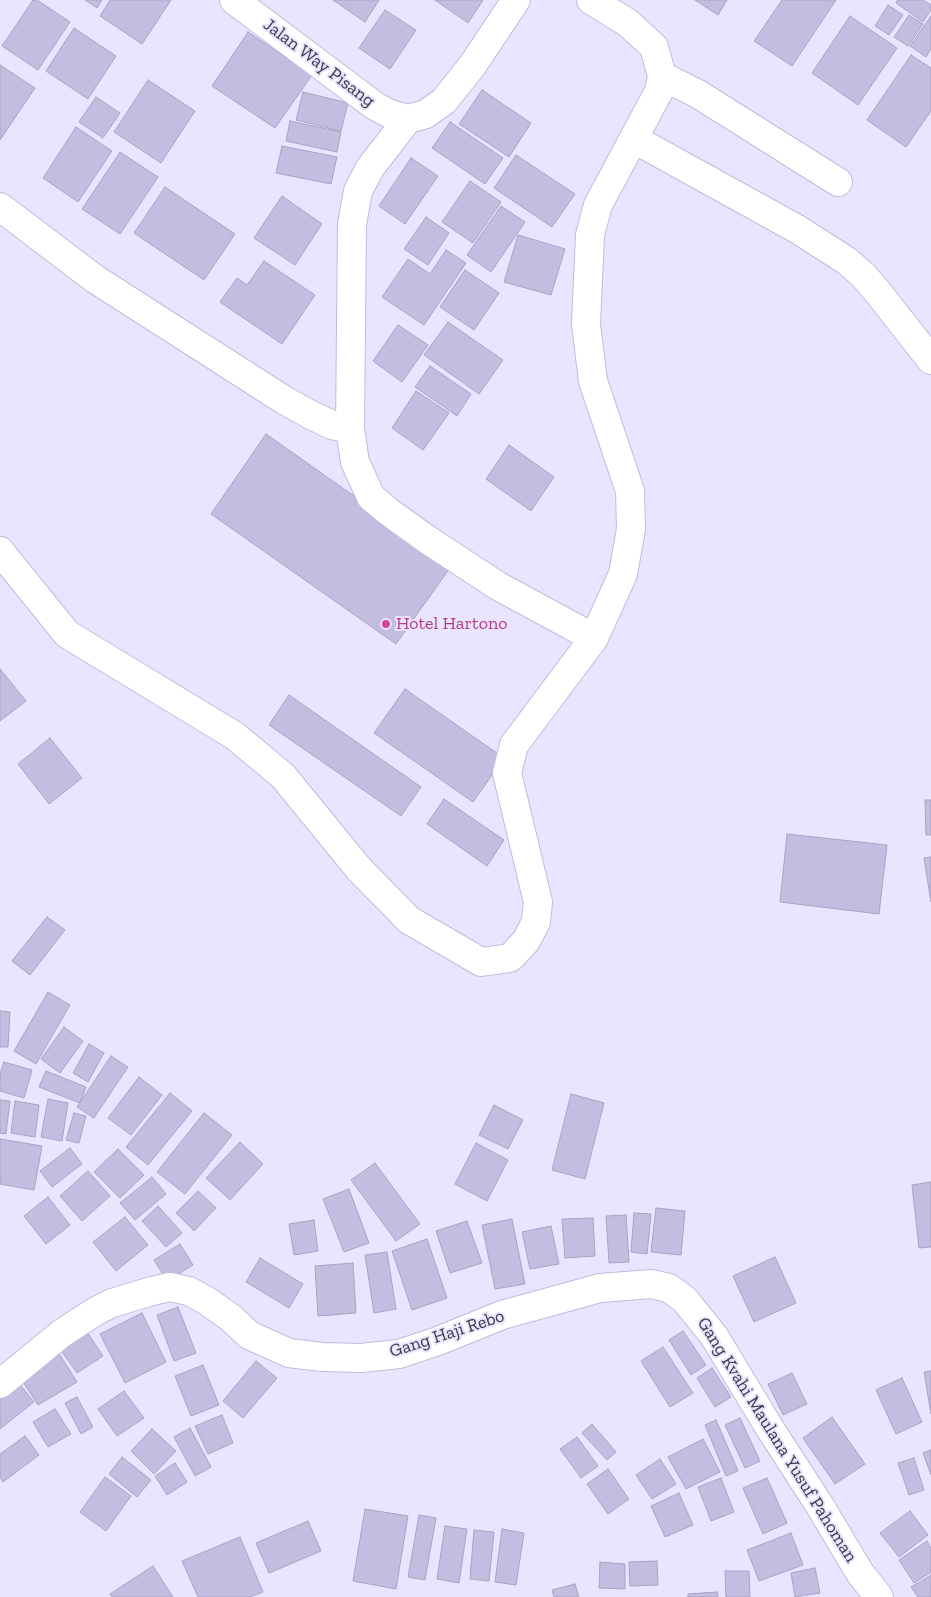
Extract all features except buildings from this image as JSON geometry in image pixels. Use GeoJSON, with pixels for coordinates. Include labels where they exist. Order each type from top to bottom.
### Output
{"type":"FeatureCollection","features":[{"type":"Feature","properties":{"kind":"street","name":"Jalan Way Pisang"},"geometry":{"type":"LineString","coordinates":[[234,0],[374,106],[390,114],[408,119]]}},
{"type":"Feature","properties":{"kind":"street"},"geometry":{"type":"LineString","coordinates":[[516,0],[472,66],[444,101],[426,114],[408,119],[370,168],[358,191],[352,224],[350,429],[355,462],[371,497],[425,538],[498,586],[594,638]]}},
{"type":"Feature","properties":{"kind":"street"},"geometry":{"type":"LineString","coordinates":[[0,551],[67,634],[235,736],[283,776],[359,869],[409,920],[480,962],[510,958],[526,941],[536,922],[538,902],[507,774],[514,745],[594,638],[623,574],[631,529],[630,491],[593,381],[586,324],[590,235],[598,205],[659,91],[662,76],[654,47],[628,23],[591,0]]}},
{"type":"Feature","properties":{"kind":"street"},"geometry":{"type":"LineString","coordinates":[[662,76],[698,94],[838,182]]}},
{"type":"Feature","properties":{"kind":"street"},"geometry":{"type":"LineString","coordinates":[[634,140],[797,229],[847,261],[876,290],[931,360]]}},
{"type":"Feature","properties":{"kind":"street"},"geometry":{"type":"LineString","coordinates":[[0,208],[95,278],[284,400],[311,415],[350,429]]}},
{"type":"Feature","properties":{"kind":"street","name":"Gang Haji Rebo"},"geometry":{"type":"LineString","coordinates":[[0,1384],[62,1333],[96,1311],[112,1303],[152,1291],[170,1288],[189,1291],[207,1301],[231,1318],[249,1335],[289,1353],[322,1358],[362,1358],[399,1354],[502,1316],[600,1288],[651,1284],[669,1288]]}},
{"type":"Feature","properties":{"kind":"street","name":"Gang Kvahi Maulana Yusuf Pahoman"},"geometry":{"type":"LineString","coordinates":[[669,1288],[685,1300],[714,1336],[860,1573],[880,1597]]}},
{"type":"Feature","properties":{"kind":"place","name":"Hotel Hartono"},"geometry":{"type":"Point","coordinates":[386,624]}}]}
